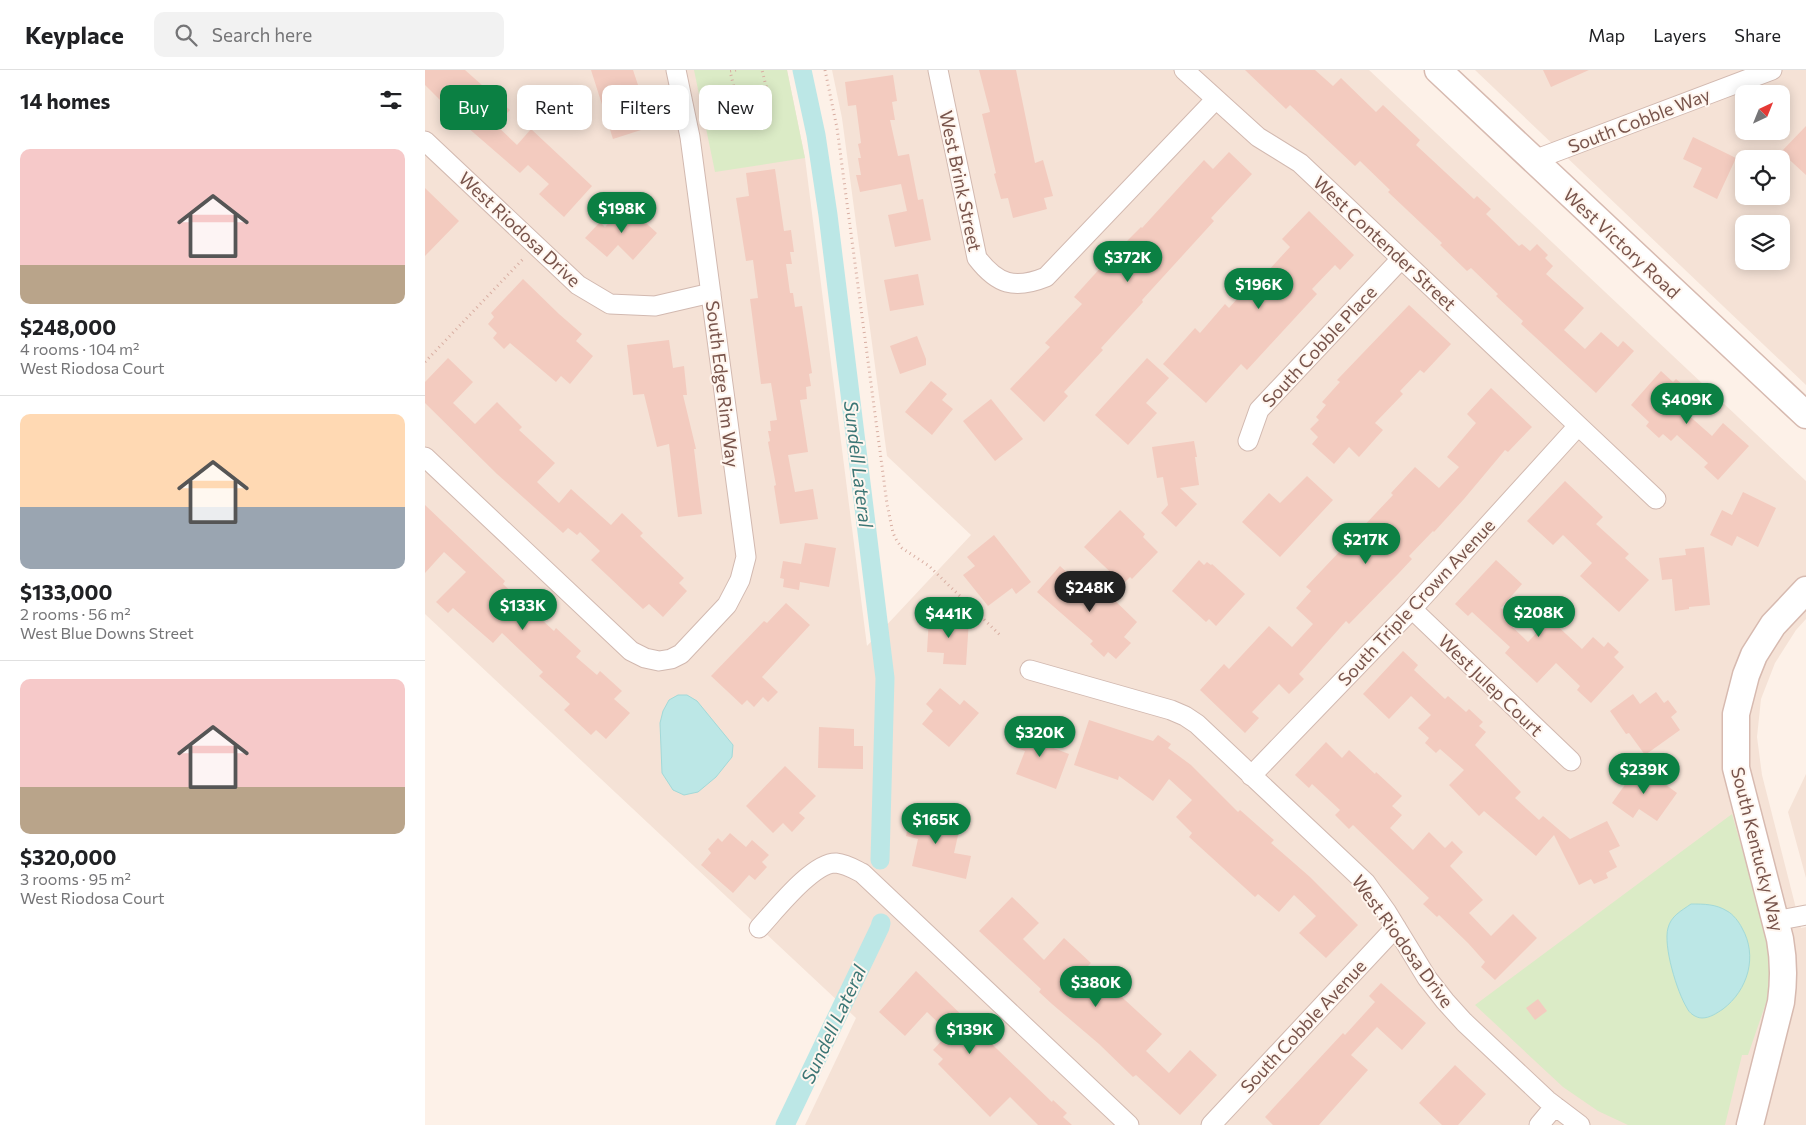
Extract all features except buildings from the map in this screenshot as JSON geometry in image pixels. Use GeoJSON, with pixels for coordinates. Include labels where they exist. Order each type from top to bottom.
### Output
{"type":"FeatureCollection","features":[{"type":"Feature","properties":{"kind":"street","name":"South Edge Rim Way"},"geometry":{"type":"LineString","coordinates":[[425,457],[631,651],[645,658],[659,661],[671,659],[681,654],[727,605],[740,580],[746,557],[690,137],[676,70]]}},
{"type":"Feature","properties":{"kind":"street","name":"West Brink Street"},"geometry":{"type":"LineString","coordinates":[[938,70],[977,258],[989,273],[1003,281],[1020,284],[1046,278],[1215,100]]}},
{"type":"Feature","properties":{"kind":"street","name":"West Contender Street"},"geometry":{"type":"LineString","coordinates":[[1184,70],[1258,137],[1299,163],[1656,499]]}},
{"type":"Feature","properties":{"kind":"street","name":"West Victory Road"},"geometry":{"type":"LineString","coordinates":[[1438,70],[1806,415]]}},
{"type":"Feature","properties":{"kind":"street","name":"South Cobble Way"},"geometry":{"type":"LineString","coordinates":[[1534,160],[1772,70]]}},
{"type":"Feature","properties":{"kind":"street","name":"West Riodosa Drive"},"geometry":{"type":"LineString","coordinates":[[425,141],[578,285],[610,304],[655,306],[711,293]]}},
{"type":"Feature","properties":{"kind":"street","name":"South Cobble Place"},"geometry":{"type":"LineString","coordinates":[[1248,441],[1259,410],[1401,259]]}},
{"type":"Feature","properties":{"kind":"street","name":"South Triple Crown Avenue"},"geometry":{"type":"LineString","coordinates":[[1251,776],[1412,609],[1578,426]]}},
{"type":"Feature","properties":{"kind":"street","name":"South Kentucky Way"},"geometry":{"type":"LineString","coordinates":[[1750,1125],[1781,1002],[1784,960],[1736,768],[1736,714],[1746,675],[1754,655],[1773,625],[1806,590]]}},
{"type":"Feature","properties":{"kind":"street","name":"West Julep Court"},"geometry":{"type":"LineString","coordinates":[[1412,609],[1571,761]]}},
{"type":"Feature","properties":{"kind":"street","name":"West Riodosa Drive"},"geometry":{"type":"LineString","coordinates":[[1030,670],[1171,710],[1197,724],[1366,884],[1396,927],[1427,978],[1464,1022],[1555,1106],[1580,1125]]}},
{"type":"Feature","properties":{"kind":"street"},"geometry":{"type":"LineString","coordinates":[[759,928],[807,876],[820,867],[835,863],[849,866],[862,873],[1129,1125]]}},
{"type":"Feature","properties":{"kind":"street"},"geometry":{"type":"LineString","coordinates":[[1775,921],[1806,915]]}},
{"type":"Feature","properties":{"kind":"street","name":"South Cobble Avenue"},"geometry":{"type":"LineString","coordinates":[[1211,1125],[1396,927]]}},
{"type":"Feature","properties":{"kind":"street"},"geometry":{"type":"LineString","coordinates":[[1539,1125],[1555,1106]]}},
{"type":"Feature","properties":{"kind":"path"},"geometry":{"type":"LineString","coordinates":[[733,85],[730,71],[736,70]]}},
{"type":"Feature","properties":{"kind":"path"},"geometry":{"type":"LineString","coordinates":[[762,70],[766,85]]}},
{"type":"Feature","properties":{"kind":"path"},"geometry":{"type":"LineString","coordinates":[[825,70],[837,128],[887,504],[893,533],[902,548],[929,566],[1002,637]]}},
{"type":"Feature","properties":{"kind":"path"},"geometry":{"type":"LineString","coordinates":[[425,362],[525,257]]}},
{"type":"Feature","properties":{"kind":"shaded area"},"geometry":{"type":"Polygon","coordinates":[[[425,70],[787,70],[805,158],[867,646],[971,535],[887,456],[842,118],[832,70],[1369,70],[1806,481],[1806,619],[1796,630],[1775,663],[1761,699],[1757,737],[1762,775],[1801,928],[1806,927],[1806,1125],[805,1125],[856,1018],[425,614],[425,70]]]}},
{"type":"Feature","properties":{"kind":"shaded area"},"geometry":{"type":"Polygon","coordinates":[[[1475,70],[1806,70],[1806,385],[1475,70]]]}},
{"type":"Feature","properties":{"kind":"shaded area"},"geometry":{"type":"Polygon","coordinates":[[[1806,774],[1806,878],[1788,812],[1806,774]]]}},
{"type":"Feature","properties":{"kind":"green space"},"geometry":{"type":"Polygon","coordinates":[[[694,70],[787,70],[805,158],[715,172],[706,130],[772,130],[772,85],[699,85],[699,94],[694,70]]]}},
{"type":"Feature","properties":{"kind":"green space"},"geometry":{"type":"Polygon","coordinates":[[[1732,814],[1767,936],[1770,969],[1767,1000],[1748,1055],[1742,1055],[1725,1125],[1628,1125],[1598,1111],[1563,1087],[1475,1005],[1732,814]]]}},
{"type":"Feature","properties":{"kind":"water"},"geometry":{"type":"Polygon","coordinates":[[[678,695],[687,695],[697,701],[733,745],[732,757],[716,777],[698,792],[684,795],[673,790],[662,773],[660,723],[663,711],[669,700],[678,695]]]}},
{"type":"Feature","properties":{"kind":"water"},"geometry":{"type":"Polygon","coordinates":[[[1691,904],[1714,906],[1731,914],[1742,928],[1749,950],[1748,972],[1739,992],[1723,1009],[1705,1018],[1697,1017],[1691,1013],[1683,1001],[1675,980],[1667,946],[1668,928],[1671,920],[1691,904]]]}},
{"type":"Feature","properties":{"kind":"waterway","name":"Sundell Lateral"},"geometry":{"type":"LineString","coordinates":[[802,70],[816,135],[828,215],[885,678],[880,860]]}},
{"type":"Feature","properties":{"kind":"waterway","name":"Sundell Lateral"},"geometry":{"type":"LineString","coordinates":[[785,1125],[881,923]]}}]}
